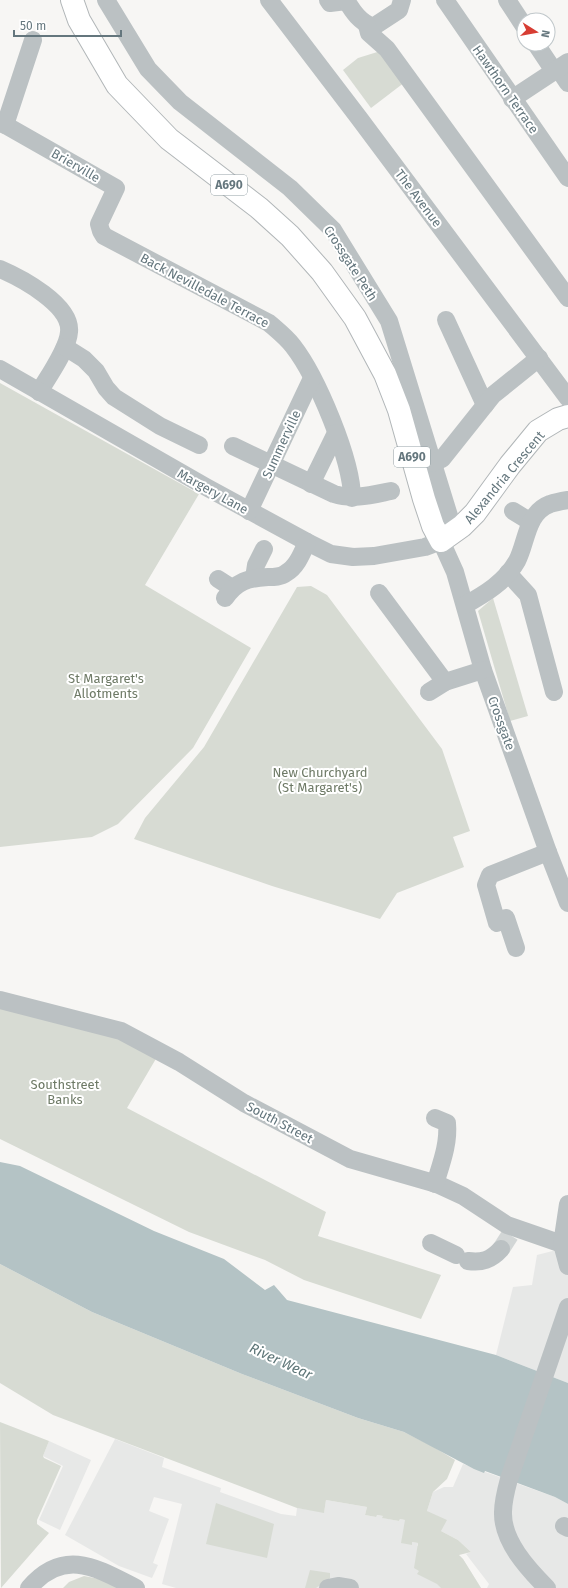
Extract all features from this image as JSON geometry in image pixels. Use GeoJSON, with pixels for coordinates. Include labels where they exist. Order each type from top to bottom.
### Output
{"type":"FeatureCollection","features":[{"type":"Feature","properties":{"kind":"highway","name":"A690"},"geometry":{"type":"LineString","coordinates":[[72,0],[79,20],[117,85],[169,139],[259,208],[290,236],[322,272],[355,318],[385,374],[396,403],[433,526],[441,541]]}},
{"type":"Feature","properties":{"kind":"highway","name":"Alexandria Crescent"},"geometry":{"type":"LineString","coordinates":[[441,541],[462,526],[476,513],[510,465],[538,431],[558,419],[568,416]]}},
{"type":"Feature","properties":{"kind":"street","name":"Crossgate Peth"},"geometry":{"type":"LineString","coordinates":[[106,0],[148,69],[180,102],[290,188],[333,230],[388,321],[450,519],[456,525],[462,526]]}},
{"type":"Feature","properties":{"kind":"street","name":"The Avenue"},"geometry":{"type":"LineString","coordinates":[[269,0],[568,398]]}},
{"type":"Feature","properties":{"kind":"street"},"geometry":{"type":"LineString","coordinates":[[328,0],[330,3],[346,0],[354,14],[373,27],[398,10],[402,0]]}},
{"type":"Feature","properties":{"kind":"street","name":"Hawthorn Terrace"},"geometry":{"type":"LineString","coordinates":[[444,0],[568,178]]}},
{"type":"Feature","properties":{"kind":"street"},"geometry":{"type":"LineString","coordinates":[[507,0],[516,14]]}},
{"type":"Feature","properties":{"kind":"street"},"geometry":{"type":"LineString","coordinates":[[368,25],[369,33],[387,49],[568,298]]}},
{"type":"Feature","properties":{"kind":"street"},"geometry":{"type":"LineString","coordinates":[[2,123],[33,40]]}},
{"type":"Feature","properties":{"kind":"street"},"geometry":{"type":"LineString","coordinates":[[512,99],[562,71],[544,52]]}},
{"type":"Feature","properties":{"kind":"street","name":"Brierville"},"geometry":{"type":"LineString","coordinates":[[2,123],[116,188],[99,224]]}},
{"type":"Feature","properties":{"kind":"street","name":"Back Nevilledale Terrace"},"geometry":{"type":"LineString","coordinates":[[99,224],[104,236],[269,322],[293,346],[312,378],[330,417],[350,477],[352,498]]}},
{"type":"Feature","properties":{"kind":"street"},"geometry":{"type":"LineString","coordinates":[[0,269],[27,282],[44,293],[59,308],[67,319],[70,331],[65,347],[39,392]]}},
{"type":"Feature","properties":{"kind":"street"},"geometry":{"type":"LineString","coordinates":[[446,320],[485,405]]}},
{"type":"Feature","properties":{"kind":"street"},"geometry":{"type":"LineString","coordinates":[[65,347],[84,359],[96,371],[106,388],[114,397],[160,426],[199,445]]}},
{"type":"Feature","properties":{"kind":"street"},"geometry":{"type":"LineString","coordinates":[[432,463],[442,459],[493,395],[539,358]]}},
{"type":"Feature","properties":{"kind":"street","name":"Margery Lane"},"geometry":{"type":"LineString","coordinates":[[0,369],[249,511],[331,554],[353,557],[374,556],[425,547],[441,541]]}},
{"type":"Feature","properties":{"kind":"street","name":"Summerville"},"geometry":{"type":"LineString","coordinates":[[249,511],[312,378]]}},
{"type":"Feature","properties":{"kind":"street"},"geometry":{"type":"LineString","coordinates":[[311,484],[336,433]]}},
{"type":"Feature","properties":{"kind":"street"},"geometry":{"type":"LineString","coordinates":[[233,446],[334,494],[352,498],[391,491]]}},
{"type":"Feature","properties":{"kind":"street"},"geometry":{"type":"LineString","coordinates":[[465,605],[488,592],[513,567],[531,522],[540,510],[550,504],[568,500]]}},
{"type":"Feature","properties":{"kind":"street"},"geometry":{"type":"LineString","coordinates":[[513,511],[531,522]]}},
{"type":"Feature","properties":{"kind":"street","name":"Crossgate"},"geometry":{"type":"LineString","coordinates":[[441,541],[455,572],[483,670],[548,852],[568,903]]}},
{"type":"Feature","properties":{"kind":"street"},"geometry":{"type":"LineString","coordinates":[[225,588],[254,578],[277,577],[286,574],[298,562],[307,542]]}},
{"type":"Feature","properties":{"kind":"street"},"geometry":{"type":"LineString","coordinates":[[254,578],[256,565],[264,549]]}},
{"type":"Feature","properties":{"kind":"street"},"geometry":{"type":"LineString","coordinates":[[513,567],[528,595],[554,692]]}},
{"type":"Feature","properties":{"kind":"street"},"geometry":{"type":"LineString","coordinates":[[379,593],[445,682]]}},
{"type":"Feature","properties":{"kind":"street"},"geometry":{"type":"LineString","coordinates":[[428,692],[445,682],[483,670]]}},
{"type":"Feature","properties":{"kind":"street"},"geometry":{"type":"LineString","coordinates":[[516,948],[506,918],[497,923],[486,885],[487,880],[490,876],[548,852]]}},
{"type":"Feature","properties":{"kind":"street","name":"South Street"},"geometry":{"type":"LineString","coordinates":[[0,1000],[121,1031],[179,1062],[244,1103],[350,1159],[434,1184],[463,1196],[506,1225],[508,1238],[562,1244]]}},
{"type":"Feature","properties":{"kind":"street"},"geometry":{"type":"LineString","coordinates":[[434,1184],[444,1158],[448,1134],[447,1123],[435,1118]]}},
{"type":"Feature","properties":{"kind":"street"},"geometry":{"type":"LineString","coordinates":[[568,1204],[562,1244],[568,1266]]}},
{"type":"Feature","properties":{"kind":"street"},"geometry":{"type":"LineString","coordinates":[[431,1243],[462,1258],[478,1262],[486,1261],[495,1256],[508,1238]]}},
{"type":"Feature","properties":{"kind":"street"},"geometry":{"type":"LineString","coordinates":[[547,1588],[529,1568],[507,1535],[502,1513],[503,1502],[509,1479],[568,1307]]}},
{"type":"Feature","properties":{"kind":"street"},"geometry":{"type":"LineString","coordinates":[[30,1588],[48,1572],[61,1565],[68,1564],[82,1564],[104,1572],[136,1588]]}},
{"type":"Feature","properties":{"kind":"street"},"geometry":{"type":"LineString","coordinates":[[328,1588],[338,1586],[350,1588]]}},
{"type":"Feature","properties":{"kind":"shaded area"},"geometry":{"type":"Polygon","coordinates":[[[568,1247],[568,1383],[496,1355],[513,1287],[532,1285],[537,1255],[568,1247]]]}},
{"type":"Feature","properties":{"kind":"shaded area"},"geometry":{"type":"Polygon","coordinates":[[[115,1439],[164,1458],[162,1467],[221,1488],[220,1492],[281,1514],[296,1516],[297,1508],[324,1512],[326,1500],[367,1507],[365,1515],[376,1517],[376,1515],[383,1516],[383,1518],[399,1521],[400,1519],[405,1520],[412,1545],[412,1542],[418,1543],[417,1546],[460,1556],[481,1588],[176,1588],[162,1584],[182,1504],[154,1497],[149,1511],[169,1519],[153,1563],[158,1565],[152,1578],[119,1566],[65,1535],[115,1439]]]}},
{"type":"Feature","properties":{"kind":"shaded area"},"geometry":{"type":"Polygon","coordinates":[[[49,1441],[91,1460],[60,1530],[39,1520],[63,1466],[43,1456],[49,1441]]]}},
{"type":"Feature","properties":{"kind":"shaded area"},"geometry":{"type":"Polygon","coordinates":[[[463,1464],[555,1497],[568,1504],[568,1588],[487,1588],[489,1584],[466,1554],[471,1552],[458,1540],[441,1531],[427,1511],[433,1492],[444,1487],[453,1487],[463,1464]]]}},
{"type":"Feature","properties":{"kind":"green space"},"geometry":{"type":"Polygon","coordinates":[[[387,49],[409,79],[371,108],[343,70],[358,58],[387,49]]]}},
{"type":"Feature","properties":{"kind":"green space","name":"St Margaret's Allotments"},"geometry":{"type":"Polygon","coordinates":[[[0,383],[199,494],[145,585],[251,648],[193,748],[118,824],[92,837],[0,847],[0,383]]]}},
{"type":"Feature","properties":{"kind":"green space","name":"New Churchyard (St Margaret's)"},"geometry":{"type":"Polygon","coordinates":[[[311,586],[327,595],[442,749],[470,831],[453,837],[464,867],[397,893],[380,919],[272,886],[134,839],[145,818],[204,747],[297,587],[311,586]]]}},
{"type":"Feature","properties":{"kind":"green space"},"geometry":{"type":"Polygon","coordinates":[[[493,598],[528,716],[510,721],[478,611],[493,598]]]}},
{"type":"Feature","properties":{"kind":"green space","name":"Southstreet Banks"},"geometry":{"type":"Polygon","coordinates":[[[0,1006],[119,1039],[157,1057],[127,1108],[326,1212],[318,1236],[441,1275],[421,1319],[304,1280],[265,1260],[189,1232],[0,1139],[0,1006]]]}},
{"type":"Feature","properties":{"kind":"green space"},"geometry":{"type":"Polygon","coordinates":[[[0,1264],[92,1312],[242,1374],[358,1418],[404,1432],[432,1446],[455,1460],[447,1479],[433,1492],[427,1511],[447,1520],[441,1531],[458,1540],[471,1552],[459,1555],[481,1588],[441,1588],[437,1584],[417,1574],[419,1571],[414,1568],[418,1543],[412,1542],[412,1545],[401,1543],[405,1520],[400,1519],[399,1521],[382,1518],[383,1516],[377,1515],[376,1517],[365,1515],[367,1507],[326,1500],[324,1513],[297,1508],[53,1415],[0,1383],[0,1264]]]}},
{"type":"Feature","properties":{"kind":"green space"},"geometry":{"type":"Polygon","coordinates":[[[0,1422],[49,1441],[43,1456],[44,1458],[61,1466],[37,1520],[37,1524],[49,1533],[1,1588],[0,1422]]]}},
{"type":"Feature","properties":{"kind":"green space"},"geometry":{"type":"Polygon","coordinates":[[[216,1503],[274,1524],[267,1558],[206,1544],[216,1503]]]}},
{"type":"Feature","properties":{"kind":"green space"},"geometry":{"type":"Polygon","coordinates":[[[310,1570],[330,1573],[330,1578],[316,1588],[305,1588],[310,1570]]]}},
{"type":"Feature","properties":{"kind":"green space"},"geometry":{"type":"Polygon","coordinates":[[[84,1576],[105,1580],[122,1588],[63,1588],[69,1582],[84,1576]]]}},
{"type":"Feature","properties":{"kind":"water","name":"River Wear"},"geometry":{"type":"Polygon","coordinates":[[[0,1162],[20,1166],[154,1231],[224,1259],[265,1290],[274,1285],[287,1300],[496,1355],[568,1383],[568,1504],[555,1497],[485,1471],[484,1473],[474,1469],[404,1432],[358,1418],[242,1374],[92,1312],[0,1264],[0,1162]]]}},
{"type":"Feature","properties":{"kind":"tunnel"},"geometry":{"type":"LineString","coordinates":[[501,1249],[510,1235]]}}]}
